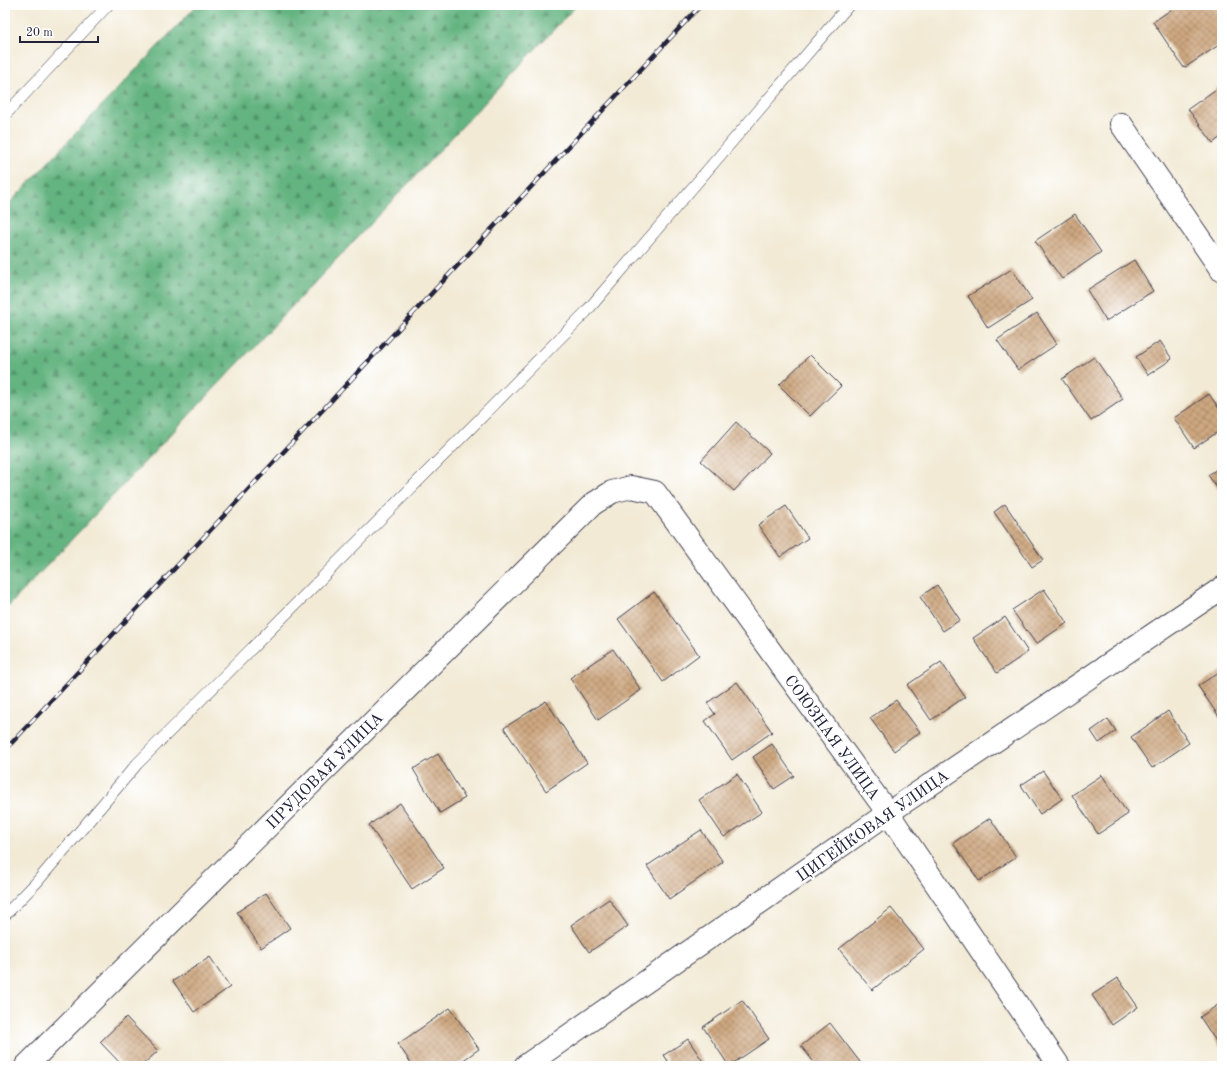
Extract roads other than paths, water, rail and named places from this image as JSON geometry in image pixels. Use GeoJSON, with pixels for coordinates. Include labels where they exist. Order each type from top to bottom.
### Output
{"type":"FeatureCollection","features":[{"type":"Feature","properties":{"kind":"street"},"geometry":{"type":"LineString","coordinates":[[1121,124],[1222,270]]}},
{"type":"Feature","properties":{"kind":"street","name":"СОЮЗНАЯ УЛИЦА"},"geometry":{"type":"LineString","coordinates":[[631,487],[655,492],[888,813],[1059,1066]]}},
{"type":"Feature","properties":{"kind":"street","name":"ПРУДОВАЯ УЛИЦА"},"geometry":{"type":"LineString","coordinates":[[26,1066],[593,504],[612,492],[631,487]]}},
{"type":"Feature","properties":{"kind":"street","name":"ЦИГЕЙКОВАЯ УЛИЦА"},"geometry":{"type":"LineString","coordinates":[[525,1066],[888,813],[1222,588]]}},
{"type":"Feature","properties":{"kind":"lane"},"geometry":{"type":"LineString","coordinates":[[5,115],[108,5]]}},
{"type":"Feature","properties":{"kind":"lane"},"geometry":{"type":"LineString","coordinates":[[5,915],[36,884],[137,764],[586,312],[849,5]]}},
{"type":"Feature","properties":{"kind":"railway"},"geometry":{"type":"LineString","coordinates":[[5,750],[701,5]]}}]}
